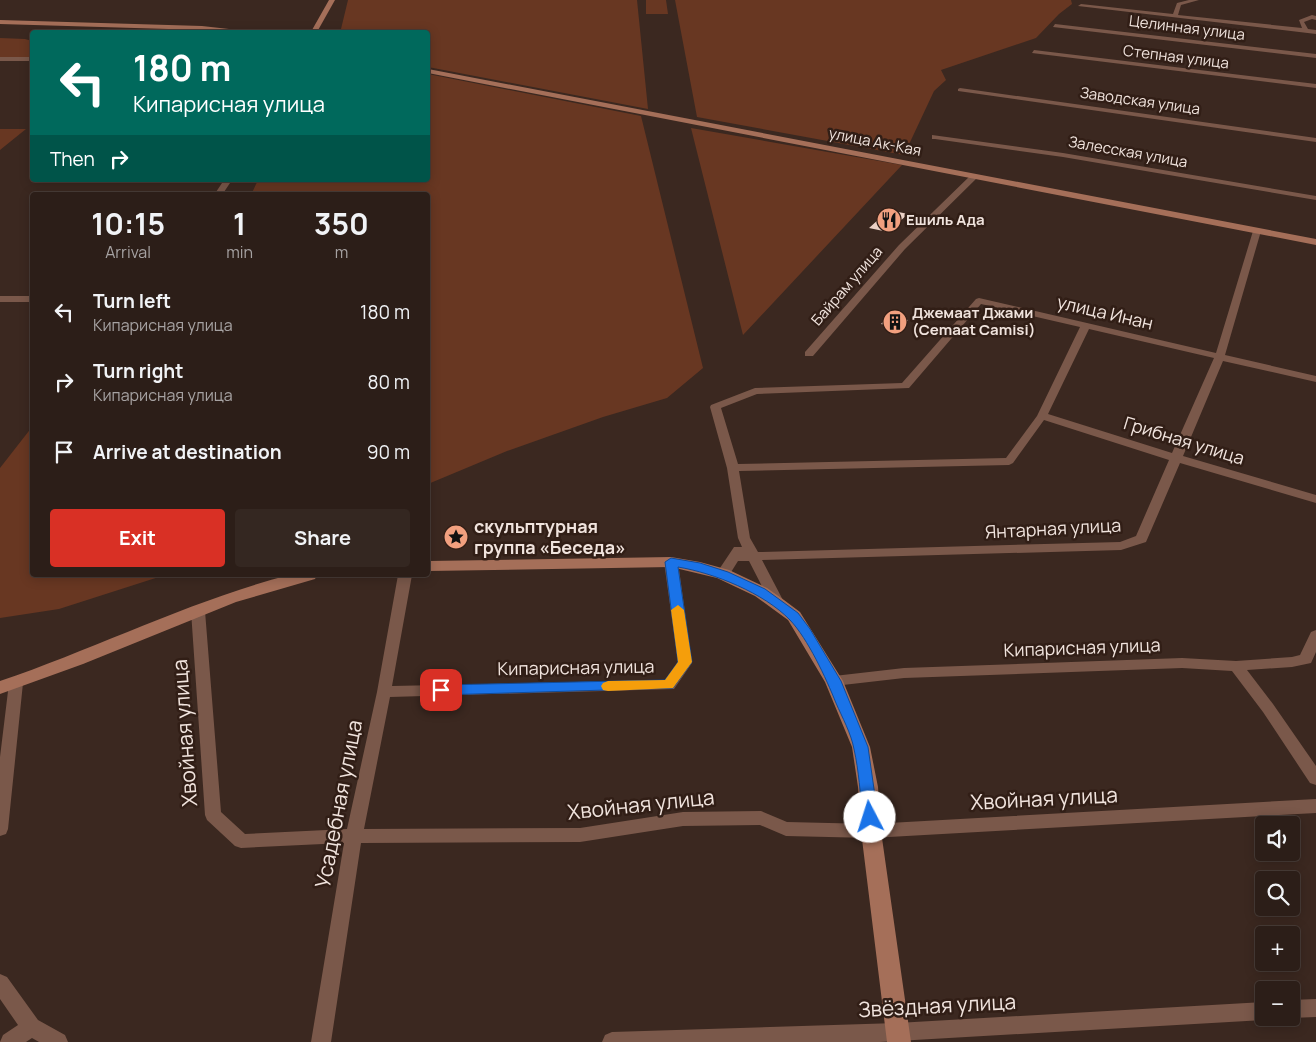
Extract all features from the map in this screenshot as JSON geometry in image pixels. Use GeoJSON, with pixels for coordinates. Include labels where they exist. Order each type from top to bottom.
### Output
{"type":"FeatureCollection","features":[{"type":"Feature","properties":{"kind":"main road"},"geometry":{"type":"LineString","coordinates":[[315,30],[332,0]]}},
{"type":"Feature","properties":{"kind":"main road"},"geometry":{"type":"LineString","coordinates":[[0,22],[219,30]]}},
{"type":"Feature","properties":{"kind":"main road","name":"улица Ак-Кая"},"geometry":{"type":"LineString","coordinates":[[430,71],[1316,242]]}},
{"type":"Feature","properties":{"kind":"main road"},"geometry":{"type":"LineString","coordinates":[[430,566],[671,562],[700,567],[723,574],[761,592],[794,616],[834,681],[861,747],[868,787],[871,831],[898,1037]]}},
{"type":"Feature","properties":{"kind":"main road"},"geometry":{"type":"LineString","coordinates":[[8,686],[198,611],[283,581],[300,577]]}},
{"type":"Feature","properties":{"kind":"street"},"geometry":{"type":"LineString","coordinates":[[1175,15],[1179,4],[1196,0]]}},
{"type":"Feature","properties":{"kind":"street"},"geometry":{"type":"LineString","coordinates":[[1081,6],[1316,32]]}},
{"type":"Feature","properties":{"kind":"street"},"geometry":{"type":"LineString","coordinates":[[1306,30],[1301,21],[1312,17],[1316,18]]}},
{"type":"Feature","properties":{"kind":"street","name":"Целинная улица"},"geometry":{"type":"LineString","coordinates":[[1055,26],[1316,56]]}},
{"type":"Feature","properties":{"kind":"street","name":"Степная улица"},"geometry":{"type":"LineString","coordinates":[[1034,52],[1316,86]]}},
{"type":"Feature","properties":{"kind":"street"},"geometry":{"type":"LineString","coordinates":[[0,59],[30,59]]}},
{"type":"Feature","properties":{"kind":"street","name":"Заводская улица"},"geometry":{"type":"LineString","coordinates":[[960,90],[1316,140]]}},
{"type":"Feature","properties":{"kind":"street","name":"Залесская улица"},"geometry":{"type":"LineString","coordinates":[[935,137],[1063,155],[1316,198]]}},
{"type":"Feature","properties":{"kind":"street","name":"Байрам улица"},"geometry":{"type":"LineString","coordinates":[[809,354],[902,247],[974,176]]}},
{"type":"Feature","properties":{"kind":"street","name":"Янтарная улица"},"geometry":{"type":"LineString","coordinates":[[735,557],[1121,546],[1141,539],[1220,356],[1257,231]]}},
{"type":"Feature","properties":{"kind":"street"},"geometry":{"type":"LineString","coordinates":[[0,299],[30,299]]}},
{"type":"Feature","properties":{"kind":"street","name":"улица Инан"},"geometry":{"type":"LineString","coordinates":[[732,468],[715,407],[755,391],[905,386],[979,301],[1316,379]]}},
{"type":"Feature","properties":{"kind":"street"},"geometry":{"type":"LineString","coordinates":[[778,604],[744,538],[732,468],[1009,461],[1042,416],[1086,326]]}},
{"type":"Feature","properties":{"kind":"street","name":"Грибная улица"},"geometry":{"type":"LineString","coordinates":[[1042,416],[1316,499]]}},
{"type":"Feature","properties":{"kind":"street"},"geometry":{"type":"LineString","coordinates":[[723,574],[735,557],[744,538]]}},
{"type":"Feature","properties":{"kind":"street","name":"Кипарисная улица"},"geometry":{"type":"LineString","coordinates":[[384,692],[669,685],[685,662],[671,562]]}},
{"type":"Feature","properties":{"kind":"street","name":"Усадебная улица"},"geometry":{"type":"LineString","coordinates":[[321,1042],[354,836],[384,692],[405,577]]}},
{"type":"Feature","properties":{"kind":"street","name":"Хвойная улица"},"geometry":{"type":"LineString","coordinates":[[198,611],[213,815],[241,841],[354,836],[580,835],[683,819],[761,818],[786,829],[871,831],[1316,806]]}},
{"type":"Feature","properties":{"kind":"street","name":"Кипарисная улица"},"geometry":{"type":"LineString","coordinates":[[834,681],[904,673],[1182,663],[1236,666],[1292,662],[1306,659],[1316,635]]}},
{"type":"Feature","properties":{"kind":"street"},"geometry":{"type":"LineString","coordinates":[[1236,666],[1268,708],[1316,779]]}},
{"type":"Feature","properties":{"kind":"street"},"geometry":{"type":"LineString","coordinates":[[0,829],[8,686]]}},
{"type":"Feature","properties":{"kind":"street"},"geometry":{"type":"LineString","coordinates":[[0,983],[31,1027],[58,1042]]}},
{"type":"Feature","properties":{"kind":"street"},"geometry":{"type":"LineString","coordinates":[[1300,1009],[1316,1008]]}},
{"type":"Feature","properties":{"kind":"street","name":"Звёздная улица"},"geometry":{"type":"LineString","coordinates":[[612,1042],[898,1037],[1255,1012]]}},
{"type":"Feature","properties":{"kind":"street"},"geometry":{"type":"LineString","coordinates":[[10,1042],[31,1027]]}},
{"type":"Feature","properties":{"kind":"shaded area"},"geometry":{"type":"Polygon","coordinates":[[[348,0],[637,0],[648,109],[430,67],[430,30],[341,29],[348,0]]]}},
{"type":"Feature","properties":{"kind":"shaded area"},"geometry":{"type":"Polygon","coordinates":[[[646,0],[666,0],[668,14],[646,14],[646,0]]]}},
{"type":"Feature","properties":{"kind":"shaded area"},"geometry":{"type":"Polygon","coordinates":[[[675,0],[1071,0],[1072,4],[1059,14],[1036,38],[941,70],[946,80],[934,91],[904,155],[697,117],[675,0]]]}},
{"type":"Feature","properties":{"kind":"shaded area"},"geometry":{"type":"Polygon","coordinates":[[[0,38],[30,40],[30,58],[0,57],[0,38]]]}},
{"type":"Feature","properties":{"kind":"shaded area"},"geometry":{"type":"Polygon","coordinates":[[[430,74],[641,116],[703,368],[667,398],[603,417],[507,451],[430,483],[430,192],[252,192],[257,182],[430,182],[430,74]]]}},
{"type":"Feature","properties":{"kind":"shaded area"},"geometry":{"type":"Polygon","coordinates":[[[691,128],[902,165],[743,335],[691,128]]]}},
{"type":"Feature","properties":{"kind":"shaded area"},"geometry":{"type":"Polygon","coordinates":[[[0,129],[26,129],[0,150],[0,129]]]}},
{"type":"Feature","properties":{"kind":"shaded area"},"geometry":{"type":"Polygon","coordinates":[[[30,430],[30,577],[159,577],[59,609],[0,618],[0,468],[30,430]]]}},
{"type":"Feature","properties":{"kind":"building","name":"Ешиль Ада"},"geometry":{"type":"Polygon","coordinates":[[[889,210],[908,214],[888,232],[869,228],[889,210]]]}},
{"type":"Feature","properties":{"kind":"building","name":"Джемаат Джами (Cemaat Camisi)"},"geometry":{"type":"Polygon","coordinates":[[[889,315],[908,320],[901,329],[881,324],[889,315]]]}},
{"type":"Feature","properties":{"kind":"slow traffic"},"geometry":{"type":"LineString","coordinates":[[608,686],[669,685],[685,662],[678,610]]}},
{"type":"Feature","properties":{"kind":"place","name":"Ешиль Ада"},"geometry":{"type":"Point","coordinates":[889,220]}},
{"type":"Feature","properties":{"kind":"place","name":"Джемаат Джами (Cemaat Camisi)"},"geometry":{"type":"Point","coordinates":[895,322]}},
{"type":"Feature","properties":{"kind":"place","name":"скульптурная группа «Беседа»"},"geometry":{"type":"Point","coordinates":[456,537]}},
{"type":"Feature","properties":{"kind":"route"},"geometry":{"type":"LineString","coordinates":[[441,690],[669,685],[685,662],[671,562],[700,567],[723,574],[761,592],[794,616],[805,632],[834,681],[861,747],[868,787],[870,817]]}}]}
